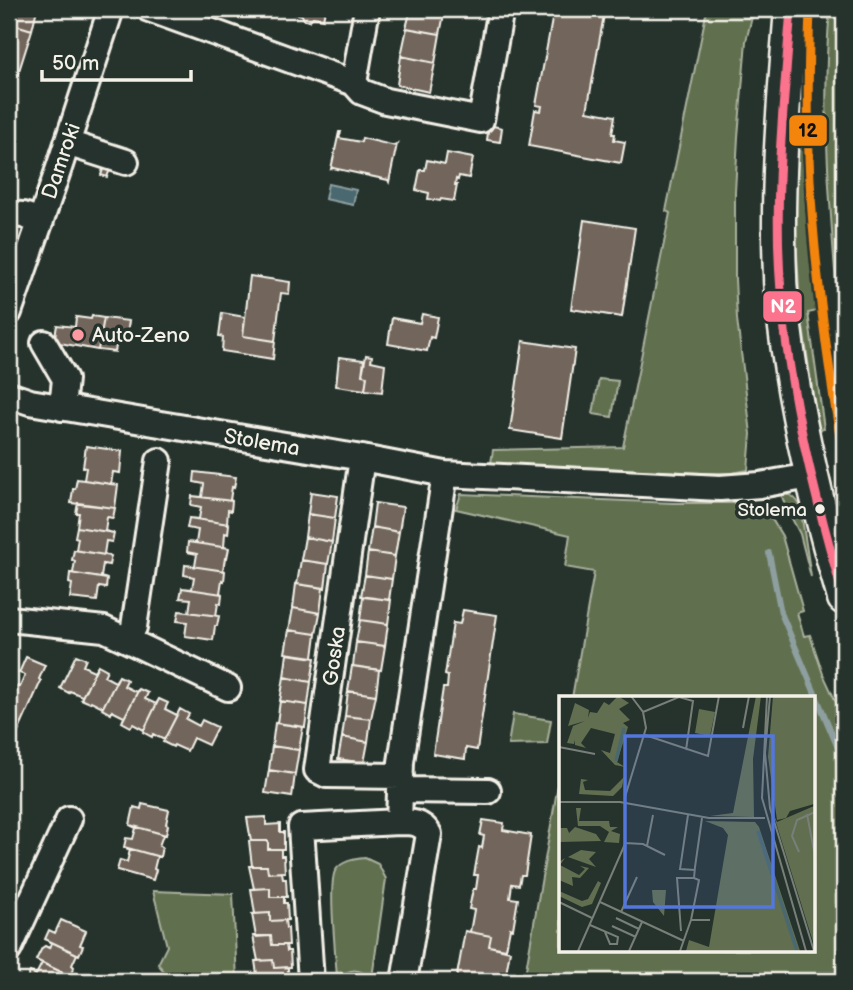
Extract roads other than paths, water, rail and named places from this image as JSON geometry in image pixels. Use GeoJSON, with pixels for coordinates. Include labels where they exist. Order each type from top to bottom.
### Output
{"type":"FeatureCollection","features":[{"type":"Feature","properties":{"kind":"main road"},"geometry":{"type":"LineString","coordinates":[[791,9],[779,201],[780,277],[789,360],[810,477],[844,598]]}},
{"type":"Feature","properties":{"kind":"street","name":"Damroki"},"geometry":{"type":"LineString","coordinates":[[9,312],[111,9]]}},
{"type":"Feature","properties":{"kind":"street"},"geometry":{"type":"LineString","coordinates":[[149,9],[354,83],[362,92],[386,101],[481,120],[501,9]]}},
{"type":"Feature","properties":{"kind":"street"},"geometry":{"type":"LineString","coordinates":[[354,83],[367,9]]}},
{"type":"Feature","properties":{"kind":"street"},"geometry":{"type":"LineString","coordinates":[[67,143],[126,162]]}},
{"type":"Feature","properties":{"kind":"street"},"geometry":{"type":"LineString","coordinates":[[9,214],[41,221]]}},
{"type":"Feature","properties":{"kind":"street"},"geometry":{"type":"LineString","coordinates":[[44,343],[65,379],[62,408]]}},
{"type":"Feature","properties":{"kind":"street","name":"Stolema"},"geometry":{"type":"LineString","coordinates":[[9,395],[62,408],[445,474],[720,488],[810,477]]}},
{"type":"Feature","properties":{"kind":"street","name":"Goska"},"geometry":{"type":"LineString","coordinates":[[362,458],[317,770],[400,799],[416,822],[429,834],[404,981]]}},
{"type":"Feature","properties":{"kind":"street"},"geometry":{"type":"LineString","coordinates":[[128,640],[134,627],[159,461]]}},
{"type":"Feature","properties":{"kind":"street"},"geometry":{"type":"LineString","coordinates":[[445,474],[403,749],[400,799],[488,791]]}},
{"type":"Feature","properties":{"kind":"street"},"geometry":{"type":"LineString","coordinates":[[9,620],[104,629],[228,688]]}},
{"type":"Feature","properties":{"kind":"street","name":"Goska"},"geometry":{"type":"LineString","coordinates":[[311,981],[302,827],[400,799]]}},
{"type":"Feature","properties":{"kind":"street"},"geometry":{"type":"LineString","coordinates":[[9,949],[69,819]]}},
{"type":"Feature","properties":{"kind":"water"},"geometry":{"type":"Polygon","coordinates":[[[328,184],[356,190],[353,205],[325,199],[328,184]]]}},
{"type":"Feature","properties":{"kind":"waterway"},"geometry":{"type":"LineString","coordinates":[[769,553],[781,613],[844,762]]}},
{"type":"Feature","properties":{"kind":"place","name":"Auto-Zeno"},"geometry":{"type":"Point","coordinates":[78,335]}},
{"type":"Feature","properties":{"kind":"place","name":"Stolema"},"geometry":{"type":"Point","coordinates":[820,509]}}]}
